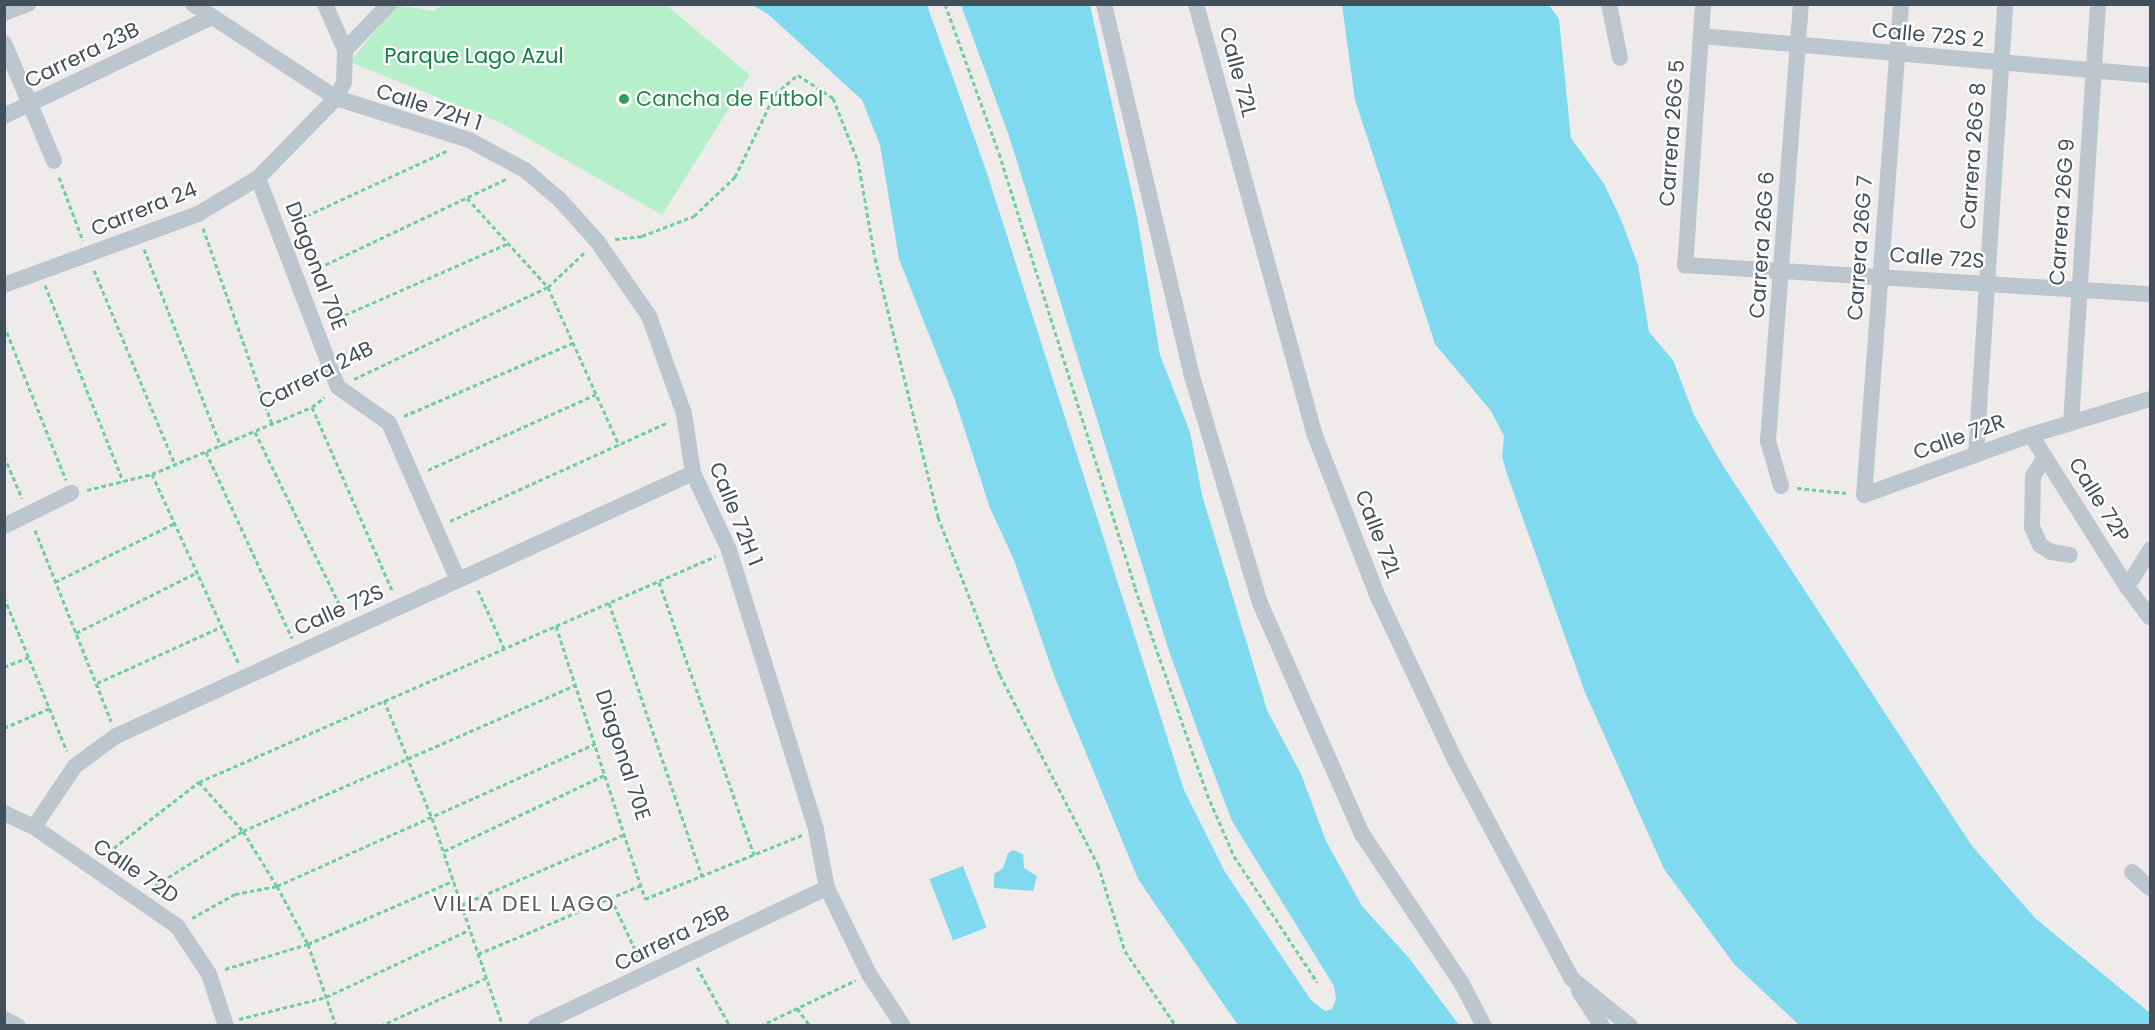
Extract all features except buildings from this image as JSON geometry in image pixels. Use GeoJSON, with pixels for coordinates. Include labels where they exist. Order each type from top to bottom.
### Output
{"type":"FeatureCollection","features":[{"type":"Feature","properties":{"kind":"street"},"geometry":{"type":"LineString","coordinates":[[4,13],[28,4]]}},
{"type":"Feature","properties":{"kind":"street","name":"Calle 72H 1"},"geometry":{"type":"LineString","coordinates":[[193,4],[336,98],[469,140],[525,170],[560,200],[597,241],[649,316],[684,414],[693,473],[729,550],[816,830],[827,888],[869,974],[903,1026]]}},
{"type":"Feature","properties":{"kind":"street"},"geometry":{"type":"LineString","coordinates":[[325,4],[345,50],[347,67],[336,98]]}},
{"type":"Feature","properties":{"kind":"street"},"geometry":{"type":"LineString","coordinates":[[345,50],[389,4]]}},
{"type":"Feature","properties":{"kind":"street"},"geometry":{"type":"LineString","coordinates":[[1104,4],[1191,373],[1260,603],[1362,834],[1462,984],[1484,1026]]}},
{"type":"Feature","properties":{"kind":"street","name":"Calle 72L"},"geometry":{"type":"LineString","coordinates":[[1196,4],[1318,444],[1378,597],[1456,762],[1572,979],[1630,1026]]}},
{"type":"Feature","properties":{"kind":"street"},"geometry":{"type":"LineString","coordinates":[[1609,4],[1620,58]]}},
{"type":"Feature","properties":{"kind":"street","name":"Carrera 26G 5"},"geometry":{"type":"LineString","coordinates":[[1685,265],[1703,4]]}},
{"type":"Feature","properties":{"kind":"street","name":"Carrera 26G 6"},"geometry":{"type":"LineString","coordinates":[[1781,486],[1768,441],[1802,4]]}},
{"type":"Feature","properties":{"kind":"street","name":"Carrera 26G 7"},"geometry":{"type":"LineString","coordinates":[[1864,495],[1901,4]]}},
{"type":"Feature","properties":{"kind":"street","name":"Carrera 26G 8"},"geometry":{"type":"LineString","coordinates":[[1976,455],[2005,4]]}},
{"type":"Feature","properties":{"kind":"street","name":"Carrera 26G 9"},"geometry":{"type":"LineString","coordinates":[[2071,423],[2098,4]]}},
{"type":"Feature","properties":{"kind":"street","name":"Carrera 23B"},"geometry":{"type":"LineString","coordinates":[[4,116],[212,17]]}},
{"type":"Feature","properties":{"kind":"street","name":"Calle 72S 2"},"geometry":{"type":"LineString","coordinates":[[1701,36],[1897,55],[2151,75]]}},
{"type":"Feature","properties":{"kind":"street"},"geometry":{"type":"LineString","coordinates":[[4,43],[32,104],[54,161]]}},
{"type":"Feature","properties":{"kind":"street","name":"Carrera 24"},"geometry":{"type":"LineString","coordinates":[[4,285],[140,238],[198,214],[258,178],[336,98]]}},
{"type":"Feature","properties":{"kind":"street","name":"Diagonal 70E"},"geometry":{"type":"LineString","coordinates":[[258,178],[338,387]]}},
{"type":"Feature","properties":{"kind":"street","name":"Calle 72S"},"geometry":{"type":"LineString","coordinates":[[1685,265],[2151,294]]}},
{"type":"Feature","properties":{"kind":"street"},"geometry":{"type":"LineString","coordinates":[[338,387],[389,423],[435,528],[465,577]]}},
{"type":"Feature","properties":{"kind":"street","name":"Calle 72R"},"geometry":{"type":"LineString","coordinates":[[1864,495],[2031,435],[2151,399]]}},
{"type":"Feature","properties":{"kind":"street","name":"Calle 72P"},"geometry":{"type":"LineString","coordinates":[[2031,435],[2127,587],[2151,617]]}},
{"type":"Feature","properties":{"kind":"street"},"geometry":{"type":"LineString","coordinates":[[2045,457],[2033,477],[2032,527],[2040,545],[2051,552],[2070,555]]}},
{"type":"Feature","properties":{"kind":"street","name":"Calle 72S"},"geometry":{"type":"LineString","coordinates":[[34,827],[75,766],[116,736],[246,679],[693,473]]}},
{"type":"Feature","properties":{"kind":"street"},"geometry":{"type":"LineString","coordinates":[[4,526],[71,493]]}},
{"type":"Feature","properties":{"kind":"street"},"geometry":{"type":"LineString","coordinates":[[2127,587],[2151,549]]}},
{"type":"Feature","properties":{"kind":"street","name":"Calle 72D"},"geometry":{"type":"LineString","coordinates":[[4,813],[34,827],[89,867],[137,896],[177,926],[209,974],[226,1024]]}},
{"type":"Feature","properties":{"kind":"street"},"geometry":{"type":"LineString","coordinates":[[2132,872],[2151,888]]}},
{"type":"Feature","properties":{"kind":"street","name":"Carrera 25B"},"geometry":{"type":"LineString","coordinates":[[536,1026],[648,976],[827,888]]}},
{"type":"Feature","properties":{"kind":"street"},"geometry":{"type":"LineString","coordinates":[[1572,979],[1602,1026]]}},
{"type":"Feature","properties":{"kind":"street"},"geometry":{"type":"LineString","coordinates":[[4,1019],[18,1026]]}},
{"type":"Feature","properties":{"kind":"path"},"geometry":{"type":"LineString","coordinates":[[945,4],[999,153],[1135,588],[1207,794],[1234,856],[1317,982]]}},
{"type":"Feature","properties":{"kind":"path"},"geometry":{"type":"LineString","coordinates":[[597,241],[642,236],[694,216],[735,177],[775,94],[798,75],[833,98],[858,161],[874,258],[938,516],[1000,675],[1098,865],[1125,951],[1176,1026]]}},
{"type":"Feature","properties":{"kind":"path"},"geometry":{"type":"LineString","coordinates":[[277,229],[469,140]]}},
{"type":"Feature","properties":{"kind":"path"},"geometry":{"type":"LineString","coordinates":[[54,161],[88,255],[175,465]]}},
{"type":"Feature","properties":{"kind":"path"},"geometry":{"type":"LineString","coordinates":[[297,279],[525,170]]}},
{"type":"Feature","properties":{"kind":"path"},"geometry":{"type":"LineString","coordinates":[[467,198],[548,287],[619,445]]}},
{"type":"Feature","properties":{"kind":"path"},"geometry":{"type":"LineString","coordinates":[[198,214],[272,424]]}},
{"type":"Feature","properties":{"kind":"path"},"geometry":{"type":"LineString","coordinates":[[140,238],[220,446]]}},
{"type":"Feature","properties":{"kind":"path","name":"Carrera 24B"},"geometry":{"type":"LineString","coordinates":[[71,493],[152,474],[312,407],[338,387],[548,287],[597,241]]}},
{"type":"Feature","properties":{"kind":"path"},"geometry":{"type":"LineString","coordinates":[[315,328],[510,243]]}},
{"type":"Feature","properties":{"kind":"path"},"geometry":{"type":"LineString","coordinates":[[40,273],[123,481]]}},
{"type":"Feature","properties":{"kind":"path"},"geometry":{"type":"LineString","coordinates":[[4,325],[71,493]]}},
{"type":"Feature","properties":{"kind":"path"},"geometry":{"type":"LineString","coordinates":[[389,423],[573,343]]}},
{"type":"Feature","properties":{"kind":"path"},"geometry":{"type":"LineString","coordinates":[[413,477],[597,394]]}},
{"type":"Feature","properties":{"kind":"path"},"geometry":{"type":"LineString","coordinates":[[312,407],[400,608]]}},
{"type":"Feature","properties":{"kind":"path"},"geometry":{"type":"LineString","coordinates":[[435,528],[684,414]]}},
{"type":"Feature","properties":{"kind":"path"},"geometry":{"type":"LineString","coordinates":[[255,431],[352,630]]}},
{"type":"Feature","properties":{"kind":"path"},"geometry":{"type":"LineString","coordinates":[[206,452],[299,653]]}},
{"type":"Feature","properties":{"kind":"path"},"geometry":{"type":"LineString","coordinates":[[4,456],[97,683],[116,736]]}},
{"type":"Feature","properties":{"kind":"path"},"geometry":{"type":"LineString","coordinates":[[152,474],[246,679]]}},
{"type":"Feature","properties":{"kind":"path"},"geometry":{"type":"LineString","coordinates":[[1781,486],[1864,495]]}},
{"type":"Feature","properties":{"kind":"path"},"geometry":{"type":"LineString","coordinates":[[55,582],[175,524]]}},
{"type":"Feature","properties":{"kind":"path"},"geometry":{"type":"LineString","coordinates":[[89,867],[200,782],[729,550]]}},
{"type":"Feature","properties":{"kind":"path"},"geometry":{"type":"LineString","coordinates":[[76,633],[198,572]]}},
{"type":"Feature","properties":{"kind":"path"},"geometry":{"type":"LineString","coordinates":[[465,577],[504,648]]}},
{"type":"Feature","properties":{"kind":"path"},"geometry":{"type":"LineString","coordinates":[[659,581],[754,855]]}},
{"type":"Feature","properties":{"kind":"path"},"geometry":{"type":"LineString","coordinates":[[4,597],[6,608],[75,766]]}},
{"type":"Feature","properties":{"kind":"path"},"geometry":{"type":"LineString","coordinates":[[609,603],[702,876],[816,830]]}},
{"type":"Feature","properties":{"kind":"path"},"geometry":{"type":"LineString","coordinates":[[97,683],[223,626]]}},
{"type":"Feature","properties":{"kind":"path","name":"Diagonal 70E"},"geometry":{"type":"LineString","coordinates":[[556,626],[645,899],[702,876]]}},
{"type":"Feature","properties":{"kind":"path"},"geometry":{"type":"LineString","coordinates":[[4,667],[28,657]]}},
{"type":"Feature","properties":{"kind":"path"},"geometry":{"type":"LineString","coordinates":[[137,896],[243,831],[407,757],[576,685]]}},
{"type":"Feature","properties":{"kind":"path"},"geometry":{"type":"LineString","coordinates":[[384,700],[432,818],[503,1026]]}},
{"type":"Feature","properties":{"kind":"path"},"geometry":{"type":"LineString","coordinates":[[4,728],[50,708]]}},
{"type":"Feature","properties":{"kind":"path"},"geometry":{"type":"LineString","coordinates":[[177,926],[235,894],[277,886],[595,744]]}},
{"type":"Feature","properties":{"kind":"path"},"geometry":{"type":"LineString","coordinates":[[444,851],[605,775]]}},
{"type":"Feature","properties":{"kind":"path"},"geometry":{"type":"LineString","coordinates":[[200,782],[243,831],[277,886],[308,944],[336,1026]]}},
{"type":"Feature","properties":{"kind":"path"},"geometry":{"type":"LineString","coordinates":[[461,904],[625,834]]}},
{"type":"Feature","properties":{"kind":"path"},"geometry":{"type":"LineString","coordinates":[[209,974],[308,944],[454,881]]}},
{"type":"Feature","properties":{"kind":"path"},"geometry":{"type":"LineString","coordinates":[[478,954],[641,885]]}},
{"type":"Feature","properties":{"kind":"path"},"geometry":{"type":"LineString","coordinates":[[610,898],[648,976]]}},
{"type":"Feature","properties":{"kind":"path"},"geometry":{"type":"LineString","coordinates":[[226,1024],[326,997],[470,929]]}},
{"type":"Feature","properties":{"kind":"path"},"geometry":{"type":"LineString","coordinates":[[689,954],[730,1026]]}},
{"type":"Feature","properties":{"kind":"path"},"geometry":{"type":"LineString","coordinates":[[760,1026],[869,974]]}},
{"type":"Feature","properties":{"kind":"path"},"geometry":{"type":"LineString","coordinates":[[380,1026],[486,978]]}},
{"type":"Feature","properties":{"kind":"path"},"geometry":{"type":"LineString","coordinates":[[797,1008],[810,1026]]}},
{"type":"Feature","properties":{"kind":"green space","name":"Cancha de Futbol"},"geometry":{"type":"Polygon","coordinates":[[[445,4],[665,4],[750,75],[662,215],[501,123],[350,62],[396,5],[433,11],[445,4]]]}},
{"type":"Feature","properties":{"kind":"water"},"geometry":{"type":"Polygon","coordinates":[[[752,5],[927,5],[986,170],[1184,790],[1225,872],[1311,1000],[1325,1011],[1332,1009],[1336,999],[1334,986],[1232,821],[1200,737],[1168,648],[1009,136],[961,5],[1090,5],[1137,216],[1160,355],[1190,432],[1202,495],[1267,710],[1301,774],[1326,841],[1362,906],[1409,958],[1459,1025],[1238,1025],[1217,995],[1138,879],[1055,678],[1014,560],[990,508],[955,400],[899,259],[880,145],[862,100],[768,14],[752,5]]]}},
{"type":"Feature","properties":{"kind":"water"},"geometry":{"type":"Polygon","coordinates":[[[1342,5],[1549,5],[1559,19],[1571,138],[1604,184],[1620,217],[1638,265],[1649,332],[1673,360],[1694,415],[1722,464],[1972,846],[2035,918],[2150,1013],[2150,1025],[1799,1025],[1734,964],[1664,869],[1584,690],[1506,471],[1502,456],[1504,436],[1491,411],[1435,344],[1355,100],[1342,5]]]}},
{"type":"Feature","properties":{"kind":"water"},"geometry":{"type":"Polygon","coordinates":[[[1013,850],[1023,854],[1024,868],[1037,876],[1033,891],[994,888],[994,874],[1003,868],[1008,853],[1013,850]]]}},
{"type":"Feature","properties":{"kind":"water"},"geometry":{"type":"Polygon","coordinates":[[[963,866],[987,928],[953,941],[929,879],[963,866]]]}},
{"type":"Feature","properties":{"kind":"place","name":"Cancha de Futbol"},"geometry":{"type":"Point","coordinates":[624,99]}},
{"type":"Feature","properties":{"kind":"district","name":"VILLA DEL LAGO"},"geometry":{"type":"Point","coordinates":[524,904]}},
{"type":"Feature","properties":{"kind":"park label","name":"Parque Lago Azul"},"geometry":{"type":"Point","coordinates":[474,56]}}]}
